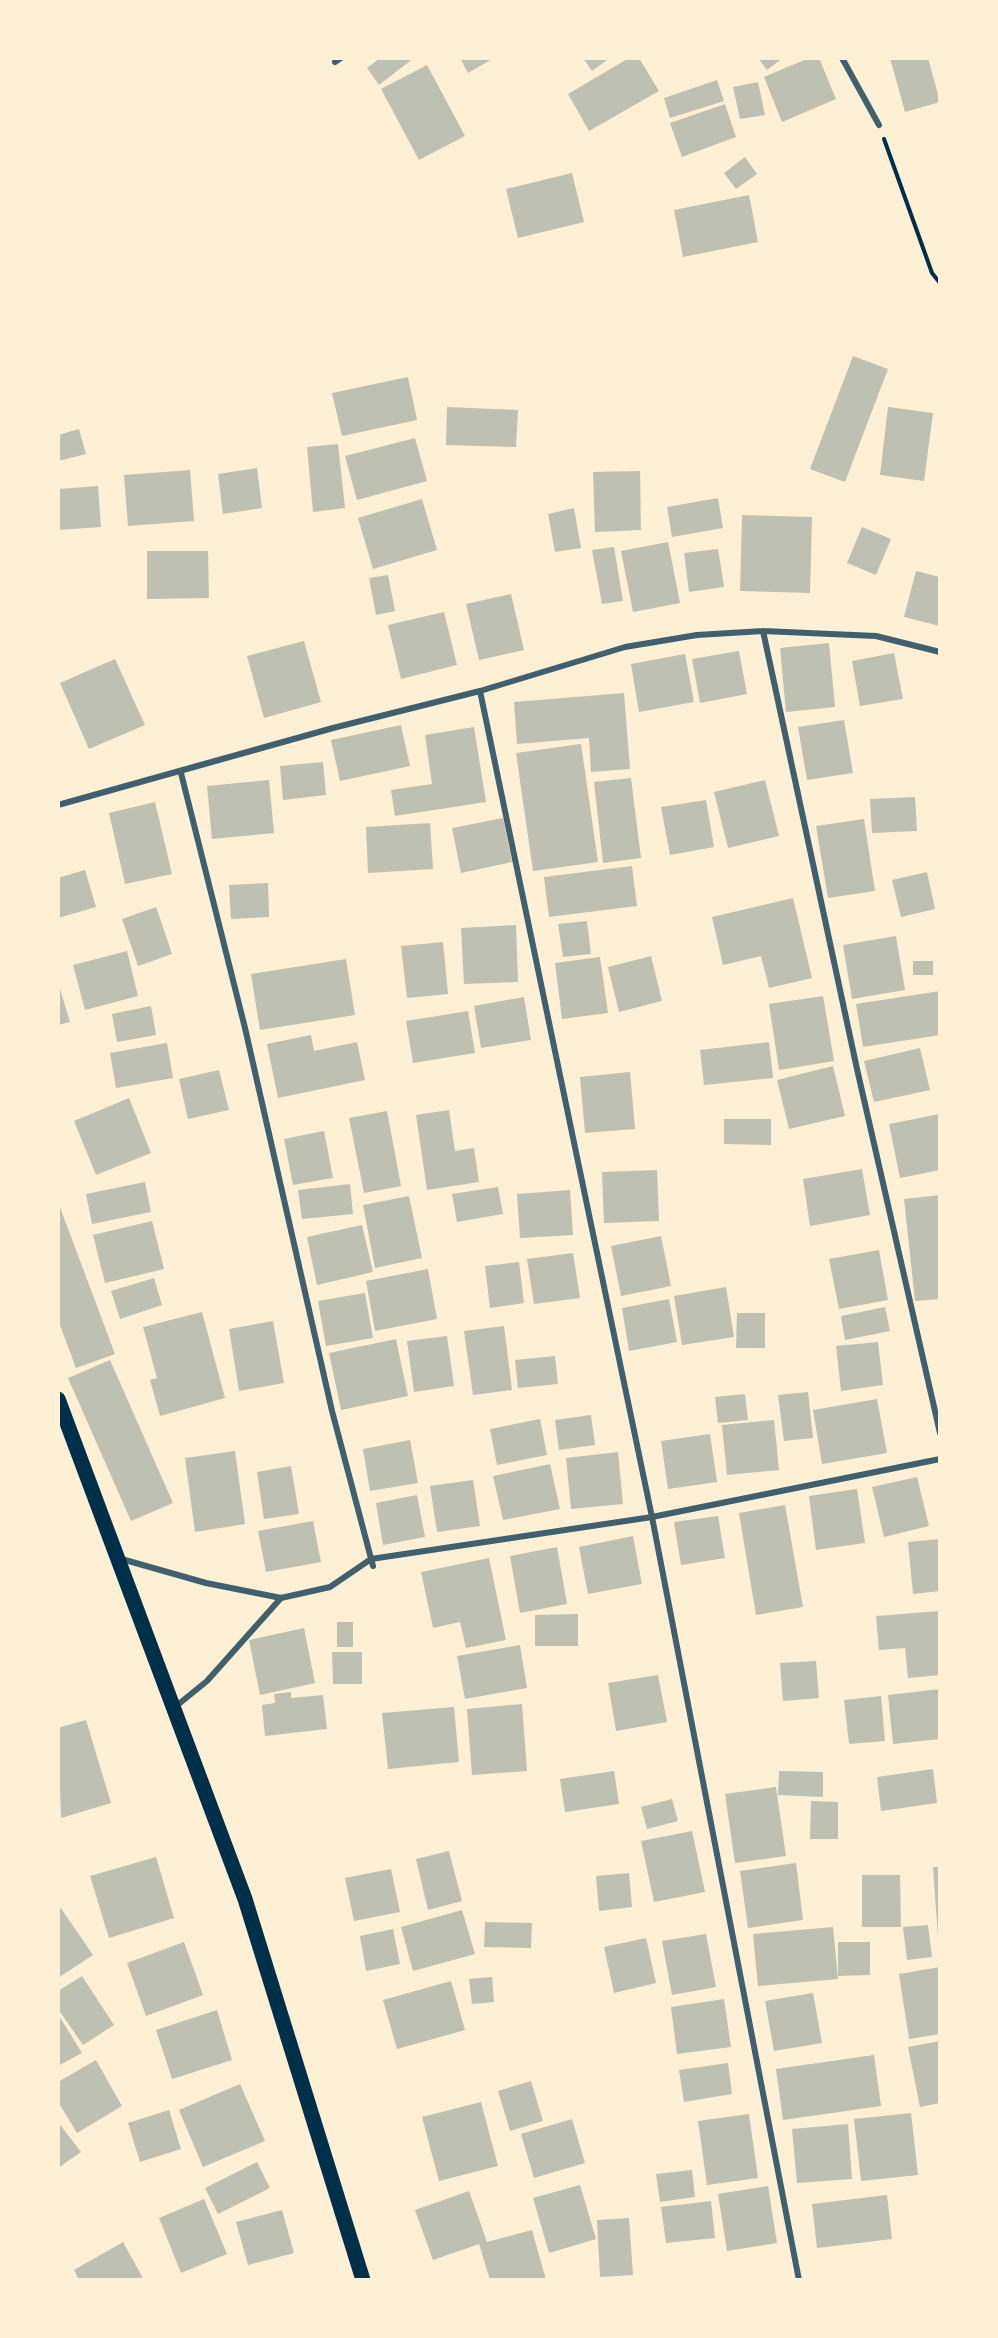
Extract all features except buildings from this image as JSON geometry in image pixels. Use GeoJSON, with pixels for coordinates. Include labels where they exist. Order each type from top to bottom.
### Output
{"type":"FeatureCollection","features":[{"type":"Feature","properties":{"kind":"main road"},"geometry":{"type":"LineString","coordinates":[[58,1399],[175,1707],[244,1899],[363,2280]]}},
{"type":"Feature","properties":{"kind":"street"},"geometry":{"type":"LineString","coordinates":[[842,58],[879,125]]}},
{"type":"Feature","properties":{"kind":"street"},"geometry":{"type":"LineString","coordinates":[[58,805],[181,773],[333,728],[480,691],[625,647],[697,635],[763,630],[876,636],[939,652]]}},
{"type":"Feature","properties":{"kind":"street"},"geometry":{"type":"LineString","coordinates":[[763,630],[854,1057],[939,1433]]}},
{"type":"Feature","properties":{"kind":"street"},"geometry":{"type":"LineString","coordinates":[[480,691],[652,1517],[799,2280]]}},
{"type":"Feature","properties":{"kind":"street"},"geometry":{"type":"LineString","coordinates":[[181,773],[245,1028],[332,1411],[372,1562]]}},
{"type":"Feature","properties":{"kind":"street"},"geometry":{"type":"LineString","coordinates":[[118,1558],[206,1583],[281,1598],[330,1587],[372,1562],[652,1517],[939,1459]]}},
{"type":"Feature","properties":{"kind":"street"},"geometry":{"type":"LineString","coordinates":[[175,1707],[207,1681],[281,1598]]}},
{"type":"Feature","properties":{"kind":"path"},"geometry":{"type":"LineString","coordinates":[[879,125],[932,273],[939,283]]}}]}
